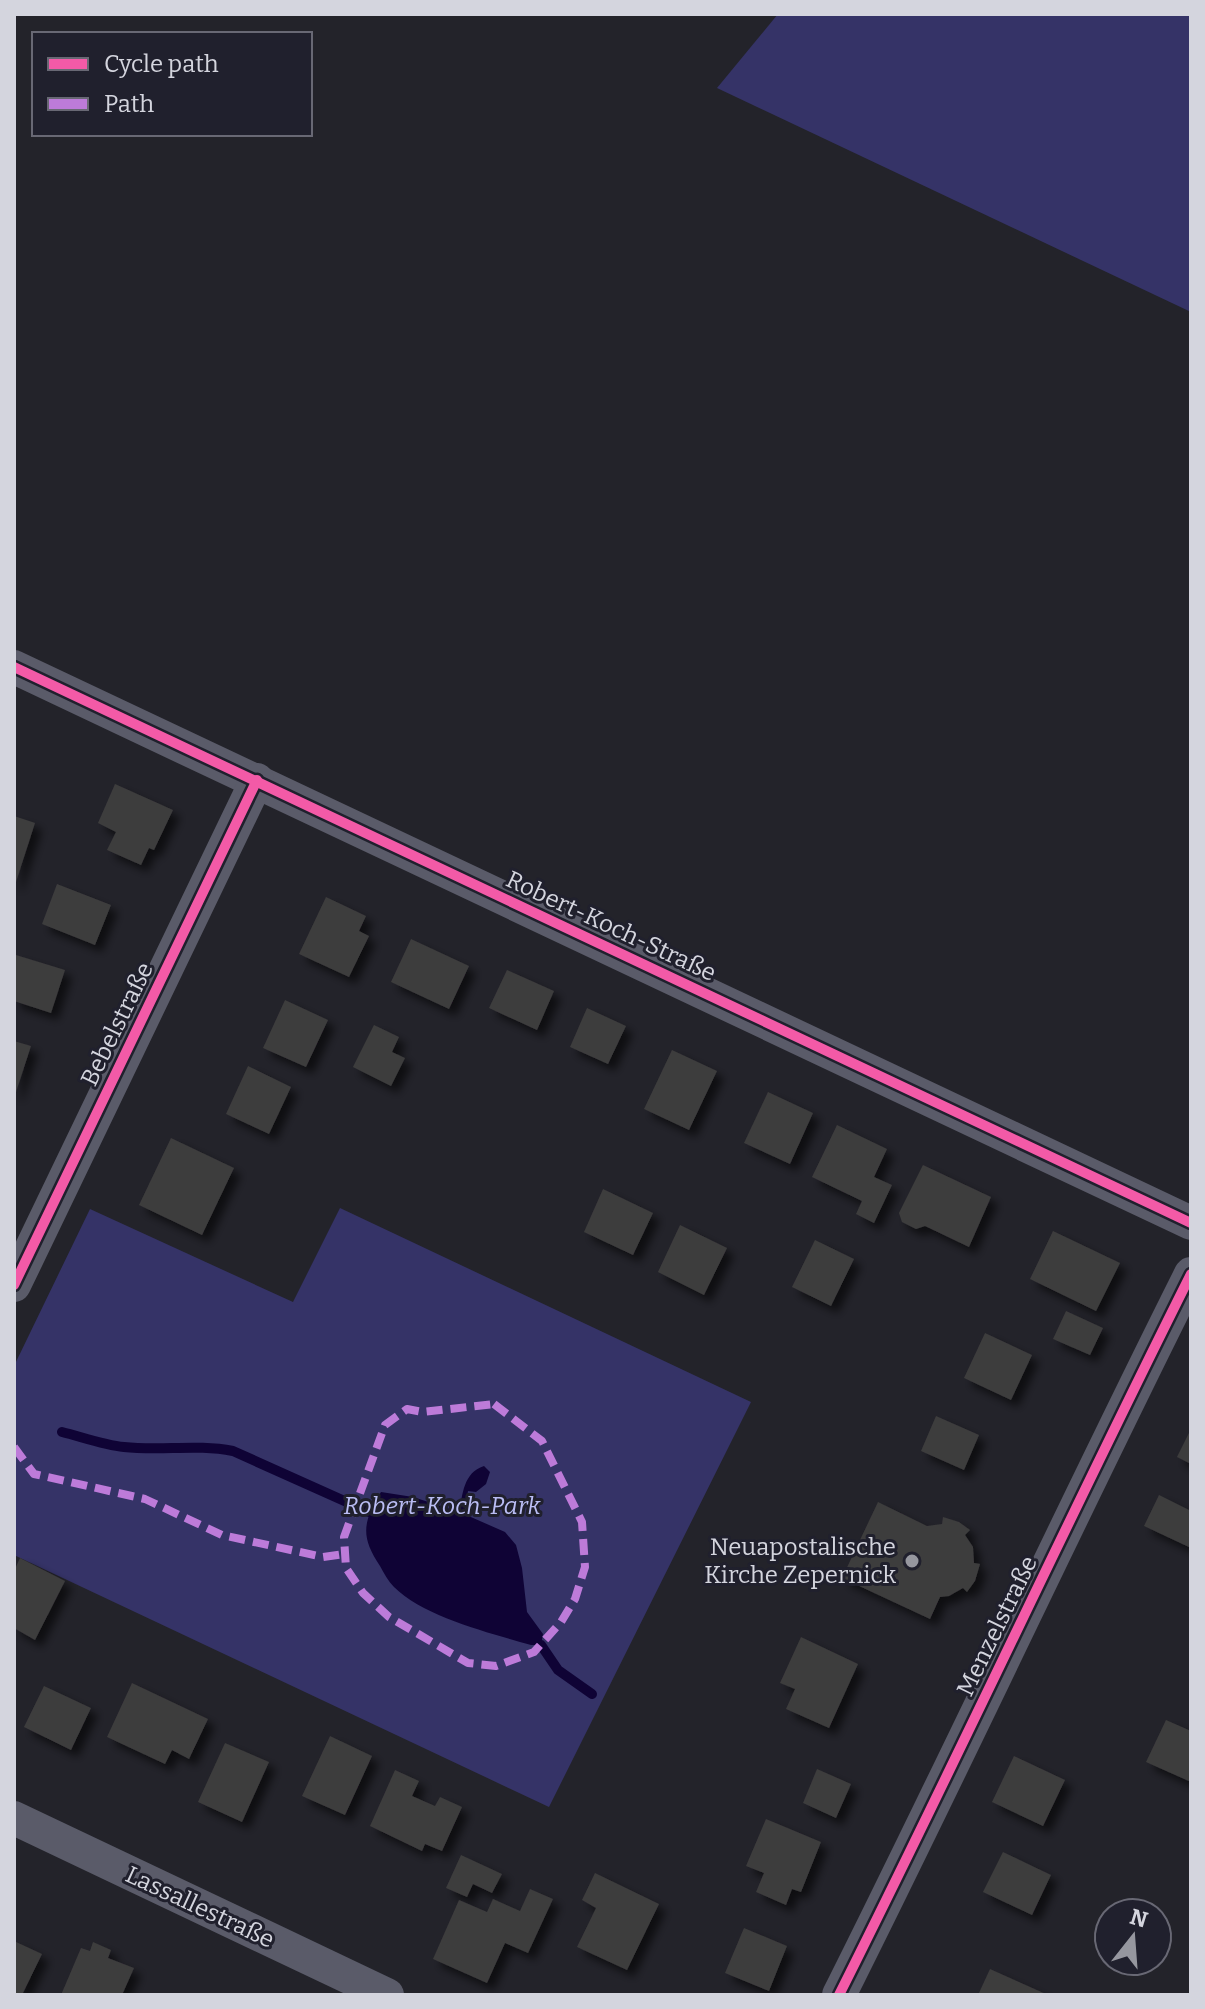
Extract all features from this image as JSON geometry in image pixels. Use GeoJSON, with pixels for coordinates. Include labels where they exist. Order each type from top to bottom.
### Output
{"type":"FeatureCollection","features":[{"type":"Feature","properties":{"kind":"street","name":"Robert-Koch-Straße"},"geometry":{"type":"LineString","coordinates":[[14,667],[1191,1223]]}},
{"type":"Feature","properties":{"kind":"street","name":"Bebelstraße"},"geometry":{"type":"LineString","coordinates":[[14,1285],[257,780]]}},
{"type":"Feature","properties":{"kind":"street","name":"Menzelstraße"},"geometry":{"type":"LineString","coordinates":[[839,1995],[1191,1274]]}},
{"type":"Feature","properties":{"kind":"street","name":"Lassallestraße"},"geometry":{"type":"LineString","coordinates":[[14,1818],[387,1995]]}},
{"type":"Feature","properties":{"kind":"green space"},"geometry":{"type":"Polygon","coordinates":[[[778,14],[1191,14],[1191,312],[717,88],[778,14]]]}},
{"type":"Feature","properties":{"kind":"green space","name":"Robert-Koch-Park"},"geometry":{"type":"Polygon","coordinates":[[[340,1208],[751,1402],[549,1807],[14,1555],[14,1366],[90,1209],[293,1302],[340,1208]]]}},
{"type":"Feature","properties":{"kind":"shaded area"},"geometry":{"type":"Polygon","coordinates":[[[484,1466],[490,1472],[486,1484],[476,1492],[468,1491],[464,1514],[505,1532],[516,1545],[527,1612],[543,1634],[541,1645],[531,1645],[478,1629],[422,1607],[392,1585],[369,1546],[366,1529],[370,1512],[381,1492],[413,1497],[459,1512],[468,1479],[484,1466]]]}},
{"type":"Feature","properties":{"kind":"building"},"geometry":{"type":"Polygon","coordinates":[[[115,784],[173,810],[154,850],[149,848],[141,865],[107,850],[116,832],[98,823],[115,784]]]}},
{"type":"Feature","properties":{"kind":"building"},"geometry":{"type":"Polygon","coordinates":[[[14,816],[35,823],[15,885],[14,885],[14,816]]]}},
{"type":"Feature","properties":{"kind":"building"},"geometry":{"type":"Polygon","coordinates":[[[57,884],[111,905],[95,945],[42,924],[57,884]]]}},
{"type":"Feature","properties":{"kind":"building"},"geometry":{"type":"Polygon","coordinates":[[[326,897],[366,916],[359,931],[369,936],[349,977],[299,954],[326,897]]]}},
{"type":"Feature","properties":{"kind":"building"},"geometry":{"type":"Polygon","coordinates":[[[411,939],[469,966],[449,1009],[391,982],[411,939]]]}},
{"type":"Feature","properties":{"kind":"building"},"geometry":{"type":"Polygon","coordinates":[[[16,955],[65,970],[51,1013],[14,1001],[16,955]]]}},
{"type":"Feature","properties":{"kind":"building"},"geometry":{"type":"Polygon","coordinates":[[[507,970],[554,991],[537,1030],[489,1008],[507,970]]]}},
{"type":"Feature","properties":{"kind":"building"},"geometry":{"type":"Polygon","coordinates":[[[285,1000],[328,1020],[306,1067],[263,1048],[285,1000]]]}},
{"type":"Feature","properties":{"kind":"building"},"geometry":{"type":"Polygon","coordinates":[[[587,1008],[626,1026],[608,1064],[570,1047],[587,1008]]]}},
{"type":"Feature","properties":{"kind":"building"},"geometry":{"type":"Polygon","coordinates":[[[374,1025],[399,1037],[392,1052],[405,1058],[391,1086],[353,1067],[374,1025]]]}},
{"type":"Feature","properties":{"kind":"building"},"geometry":{"type":"Polygon","coordinates":[[[14,1041],[31,1046],[15,1095],[14,1095],[14,1041]]]}},
{"type":"Feature","properties":{"kind":"building"},"geometry":{"type":"Polygon","coordinates":[[[672,1050],[717,1071],[689,1130],[644,1109],[672,1050]]]}},
{"type":"Feature","properties":{"kind":"building"},"geometry":{"type":"Polygon","coordinates":[[[248,1066],[291,1087],[269,1134],[226,1114],[248,1066]]]}},
{"type":"Feature","properties":{"kind":"building"},"geometry":{"type":"Polygon","coordinates":[[[768,1092],[813,1113],[790,1164],[744,1143],[768,1092]]]}},
{"type":"Feature","properties":{"kind":"building"},"geometry":{"type":"Polygon","coordinates":[[[837,1125],[887,1149],[874,1177],[892,1185],[874,1223],[856,1214],[862,1201],[812,1177],[837,1125]]]}},
{"type":"Feature","properties":{"kind":"building"},"geometry":{"type":"Polygon","coordinates":[[[171,1138],[234,1168],[202,1235],[139,1205],[171,1138]]]}},
{"type":"Feature","properties":{"kind":"building"},"geometry":{"type":"Polygon","coordinates":[[[923,1165],[991,1197],[969,1247],[925,1226],[916,1229],[902,1222],[899,1213],[923,1165]]]}},
{"type":"Feature","properties":{"kind":"building"},"geometry":{"type":"Polygon","coordinates":[[[603,1189],[653,1213],[633,1255],[584,1232],[603,1189]]]}},
{"type":"Feature","properties":{"kind":"building"},"geometry":{"type":"Polygon","coordinates":[[[680,1225],[727,1248],[704,1295],[658,1272],[680,1225]]]}},
{"type":"Feature","properties":{"kind":"building"},"geometry":{"type":"Polygon","coordinates":[[[1053,1231],[1120,1263],[1096,1311],[1030,1279],[1053,1231]]]}},
{"type":"Feature","properties":{"kind":"building"},"geometry":{"type":"Polygon","coordinates":[[[815,1240],[854,1259],[831,1306],[792,1287],[815,1240]]]}},
{"type":"Feature","properties":{"kind":"building"},"geometry":{"type":"Polygon","coordinates":[[[1066,1311],[1103,1328],[1090,1355],[1053,1339],[1066,1311]]]}},
{"type":"Feature","properties":{"kind":"building"},"geometry":{"type":"Polygon","coordinates":[[[985,1333],[1032,1355],[1011,1400],[964,1378],[985,1333]]]}},
{"type":"Feature","properties":{"kind":"building"},"geometry":{"type":"Polygon","coordinates":[[[936,1416],[979,1435],[964,1470],[921,1451],[936,1416]]]}},
{"type":"Feature","properties":{"kind":"building"},"geometry":{"type":"Polygon","coordinates":[[[1191,1429],[1191,1464],[1177,1457],[1191,1429]]]}},
{"type":"Feature","properties":{"kind":"building"},"geometry":{"type":"Polygon","coordinates":[[[1159,1495],[1191,1511],[1191,1548],[1144,1526],[1159,1495]]]}},
{"type":"Feature","properties":{"kind":"building","name":"Neuapostalische Kirche Zepernick"},"geometry":{"type":"Polygon","coordinates":[[[878,1502],[927,1526],[942,1524],[943,1517],[959,1522],[970,1530],[965,1535],[973,1547],[974,1563],[980,1564],[975,1581],[967,1592],[963,1588],[940,1597],[930,1619],[842,1578],[878,1502]]]}},
{"type":"Feature","properties":{"kind":"building"},"geometry":{"type":"Polygon","coordinates":[[[20,1558],[65,1581],[35,1640],[14,1628],[14,1571],[20,1558]]]}},
{"type":"Feature","properties":{"kind":"building"},"geometry":{"type":"Polygon","coordinates":[[[801,1637],[858,1664],[829,1728],[786,1709],[795,1689],[780,1683],[801,1637]]]}},
{"type":"Feature","properties":{"kind":"building"},"geometry":{"type":"Polygon","coordinates":[[[132,1683],[208,1719],[189,1759],[172,1750],[165,1764],[107,1737],[132,1683]]]}},
{"type":"Feature","properties":{"kind":"building"},"geometry":{"type":"Polygon","coordinates":[[[44,1686],[91,1708],[71,1750],[24,1727],[44,1686]]]}},
{"type":"Feature","properties":{"kind":"building"},"geometry":{"type":"Polygon","coordinates":[[[1166,1720],[1191,1731],[1191,1782],[1146,1762],[1166,1720]]]}},
{"type":"Feature","properties":{"kind":"building"},"geometry":{"type":"Polygon","coordinates":[[[330,1736],[372,1756],[345,1815],[302,1796],[330,1736]]]}},
{"type":"Feature","properties":{"kind":"building"},"geometry":{"type":"Polygon","coordinates":[[[225,1743],[269,1762],[242,1822],[198,1802],[225,1743]]]}},
{"type":"Feature","properties":{"kind":"building"},"geometry":{"type":"Polygon","coordinates":[[[1014,1756],[1065,1780],[1043,1826],[992,1802],[1014,1756]]]}},
{"type":"Feature","properties":{"kind":"building"},"geometry":{"type":"Polygon","coordinates":[[[817,1769],[851,1784],[836,1818],[803,1803],[817,1769]]]}},
{"type":"Feature","properties":{"kind":"building"},"geometry":{"type":"Polygon","coordinates":[[[395,1770],[419,1781],[412,1796],[435,1806],[440,1797],[462,1807],[442,1851],[425,1844],[422,1851],[370,1826],[395,1770]]]}},
{"type":"Feature","properties":{"kind":"building"},"geometry":{"type":"Polygon","coordinates":[[[766,1819],[821,1842],[801,1892],[792,1889],[786,1905],[756,1892],[764,1873],[746,1866],[766,1819]]]}},
{"type":"Feature","properties":{"kind":"building"},"geometry":{"type":"Polygon","coordinates":[[[1003,1852],[1051,1875],[1032,1915],[983,1892],[1003,1852]]]}},
{"type":"Feature","properties":{"kind":"building"},"geometry":{"type":"Polygon","coordinates":[[[461,1855],[502,1874],[492,1893],[473,1884],[467,1897],[446,1888],[461,1855]]]}},
{"type":"Feature","properties":{"kind":"building"},"geometry":{"type":"Polygon","coordinates":[[[595,1873],[659,1904],[627,1970],[577,1947],[596,1908],[582,1900],[595,1873]]]}},
{"type":"Feature","properties":{"kind":"building"},"geometry":{"type":"Polygon","coordinates":[[[530,1889],[553,1899],[528,1953],[505,1943],[487,1983],[433,1959],[459,1900],[487,1912],[493,1899],[520,1911],[530,1889]]]}},
{"type":"Feature","properties":{"kind":"building"},"geometry":{"type":"Polygon","coordinates":[[[744,1928],[787,1946],[769,1991],[725,1973],[744,1928]]]}},
{"type":"Feature","properties":{"kind":"building"},"geometry":{"type":"Polygon","coordinates":[[[14,1941],[42,1954],[22,1995],[14,1995],[14,1941]]]}},
{"type":"Feature","properties":{"kind":"building"},"geometry":{"type":"Polygon","coordinates":[[[93,1942],[111,1950],[108,1958],[134,1968],[122,1995],[61,1995],[81,1948],[90,1951],[93,1942]]]}},
{"type":"Feature","properties":{"kind":"building"},"geometry":{"type":"Polygon","coordinates":[[[990,1969],[1048,1995],[978,1995],[990,1969]]]}},
{"type":"Feature","properties":{"kind":"waterway"},"geometry":{"type":"LineString","coordinates":[[62,1432],[124,1447],[233,1451],[369,1512]]}},
{"type":"Feature","properties":{"kind":"waterway"},"geometry":{"type":"LineString","coordinates":[[541,1645],[558,1670],[592,1694]]}},
{"type":"Feature","properties":{"kind":"marked path"},"geometry":{"type":"LineString","coordinates":[[494,1404],[542,1441],[582,1522],[585,1567],[575,1599],[561,1622],[534,1652],[496,1666],[468,1663],[389,1617],[363,1593],[346,1568],[344,1537],[385,1425],[407,1409],[423,1412],[494,1404]]}},
{"type":"Feature","properties":{"kind":"marked path"},"geometry":{"type":"LineString","coordinates":[[14,1447],[34,1474],[145,1499],[222,1535],[323,1557],[344,1554]]}},
{"type":"Feature","properties":{"kind":"cycle path"},"geometry":{"type":"LineString","coordinates":[[14,667],[1191,1223]]}},
{"type":"Feature","properties":{"kind":"cycle path"},"geometry":{"type":"LineString","coordinates":[[14,1285],[257,780]]}},
{"type":"Feature","properties":{"kind":"cycle path"},"geometry":{"type":"LineString","coordinates":[[839,1995],[1191,1274]]}},
{"type":"Feature","properties":{"kind":"place","name":"Neuapostalische Kirche Zepernick"},"geometry":{"type":"Point","coordinates":[912,1561]}}]}
